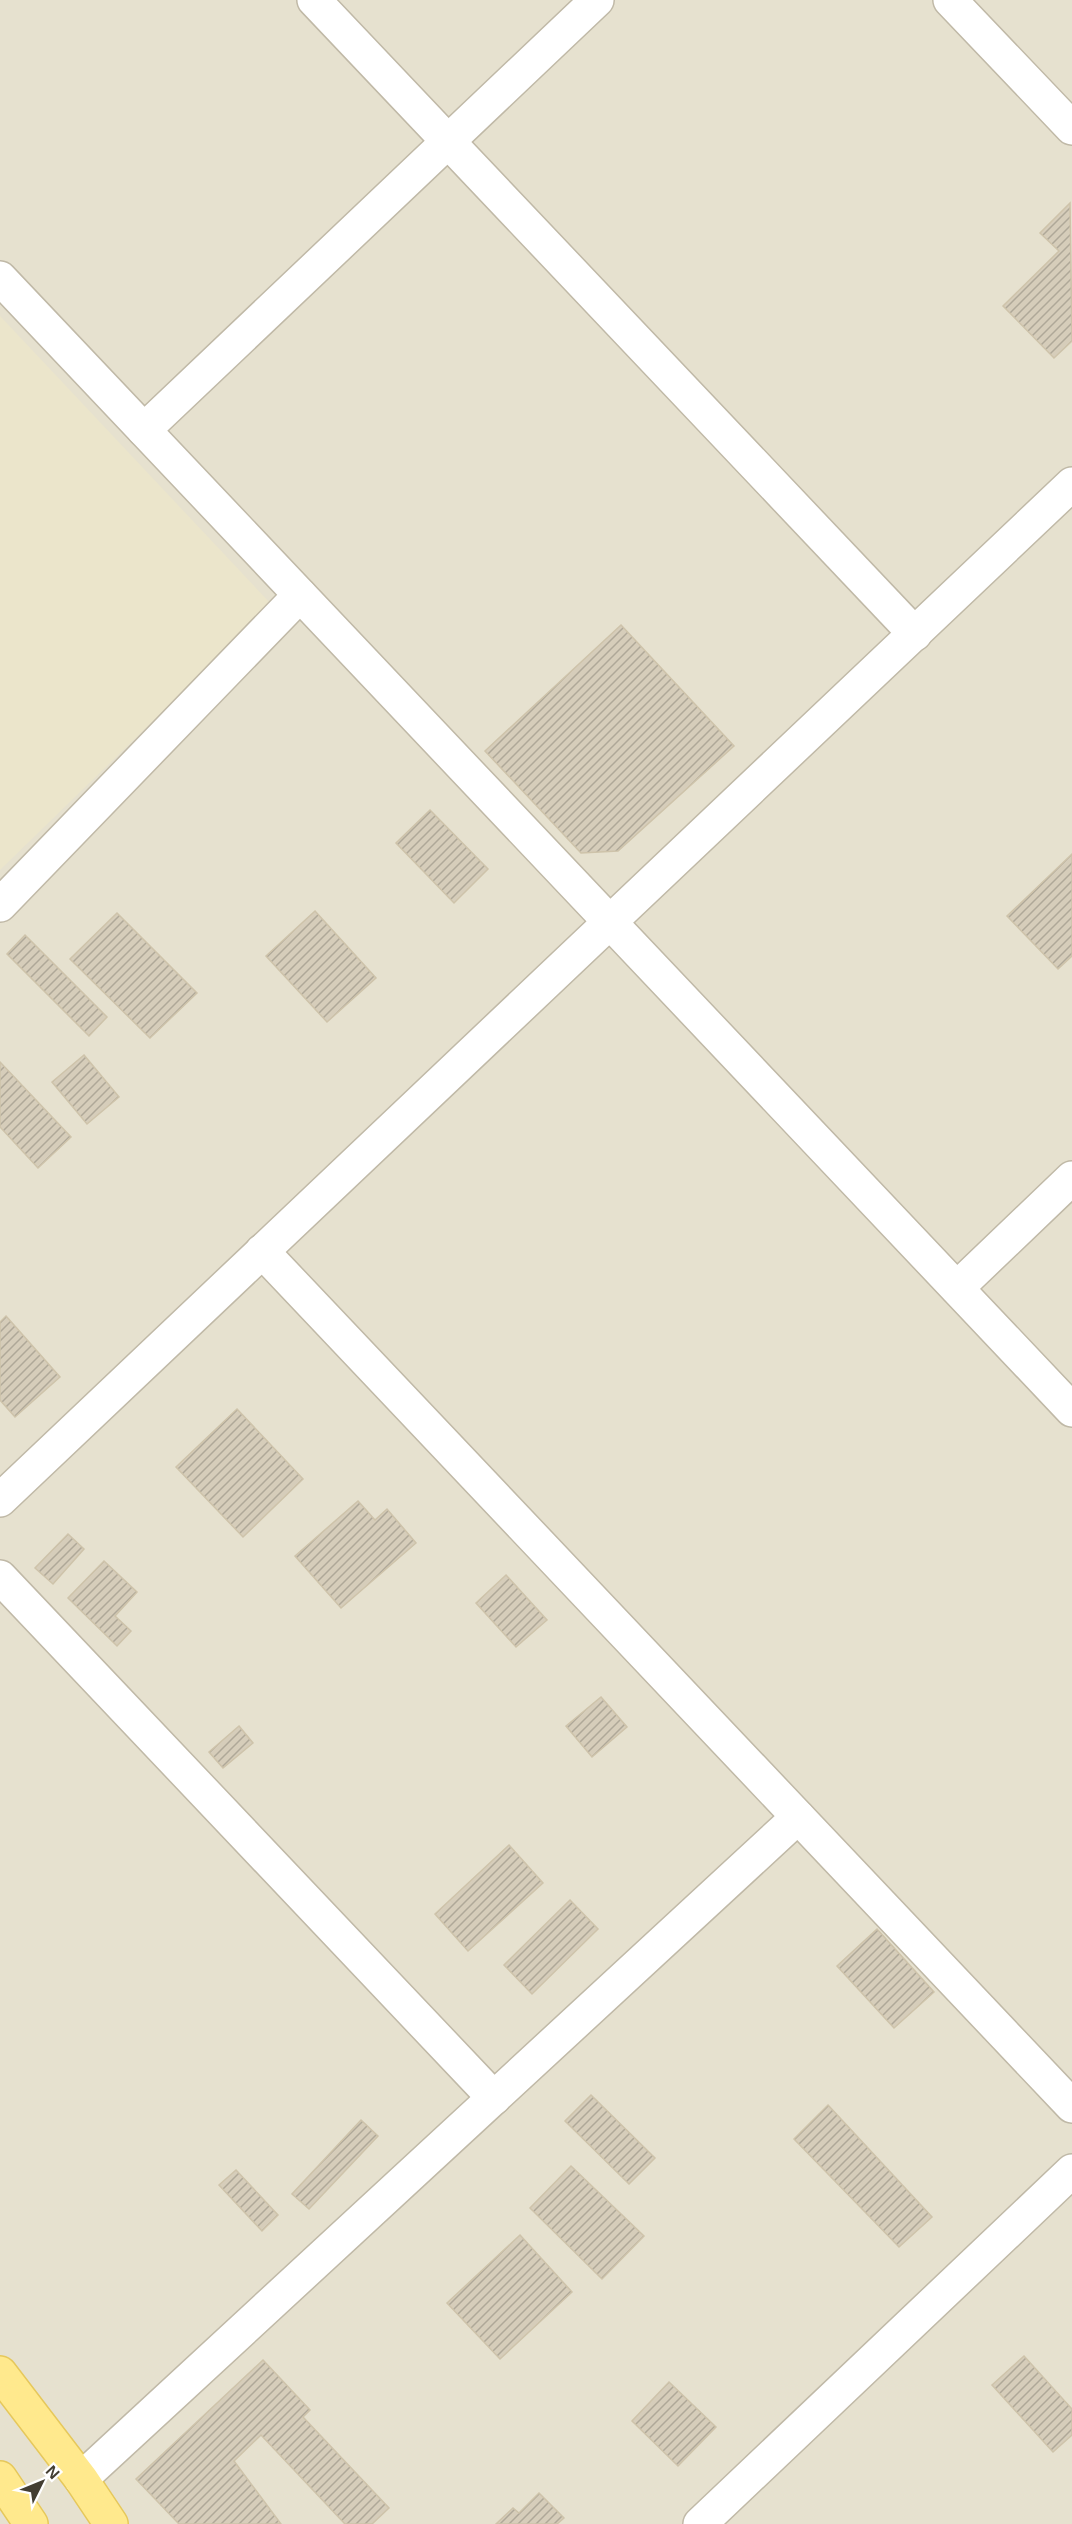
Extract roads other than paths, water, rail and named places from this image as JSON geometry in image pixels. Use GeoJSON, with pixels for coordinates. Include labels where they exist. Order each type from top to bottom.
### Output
{"type":"FeatureCollection","features":[{"type":"Feature","properties":{"kind":"main road"},"geometry":{"type":"LineString","coordinates":[[0,2373],[81,2478],[111,2524]]}},
{"type":"Feature","properties":{"kind":"main road"},"geometry":{"type":"LineString","coordinates":[[0,2478],[31,2524]]}},
{"type":"Feature","properties":{"kind":"street"},"geometry":{"type":"LineString","coordinates":[[314,0],[915,634]]}},
{"type":"Feature","properties":{"kind":"street"},"geometry":{"type":"LineString","coordinates":[[144,430],[597,0]]}},
{"type":"Feature","properties":{"kind":"street"},"geometry":{"type":"LineString","coordinates":[[950,0],[1072,128]]}},
{"type":"Feature","properties":{"kind":"street"},"geometry":{"type":"LineString","coordinates":[[0,278],[1072,1410]]}},
{"type":"Feature","properties":{"kind":"street"},"geometry":{"type":"LineString","coordinates":[[0,1500],[1072,484]]}},
{"type":"Feature","properties":{"kind":"street"},"geometry":{"type":"LineString","coordinates":[[0,905],[300,595]]}},
{"type":"Feature","properties":{"kind":"street"},"geometry":{"type":"LineString","coordinates":[[957,1288],[1072,1178]]}},
{"type":"Feature","properties":{"kind":"street"},"geometry":{"type":"LineString","coordinates":[[262,1251],[1072,2106]]}},
{"type":"Feature","properties":{"kind":"street"},"geometry":{"type":"LineString","coordinates":[[0,1576],[494,2098]]}},
{"type":"Feature","properties":{"kind":"street"},"geometry":{"type":"LineString","coordinates":[[81,2478],[798,1817]]}},
{"type":"Feature","properties":{"kind":"street"},"geometry":{"type":"LineString","coordinates":[[700,2524],[1072,2171]]}}]}
